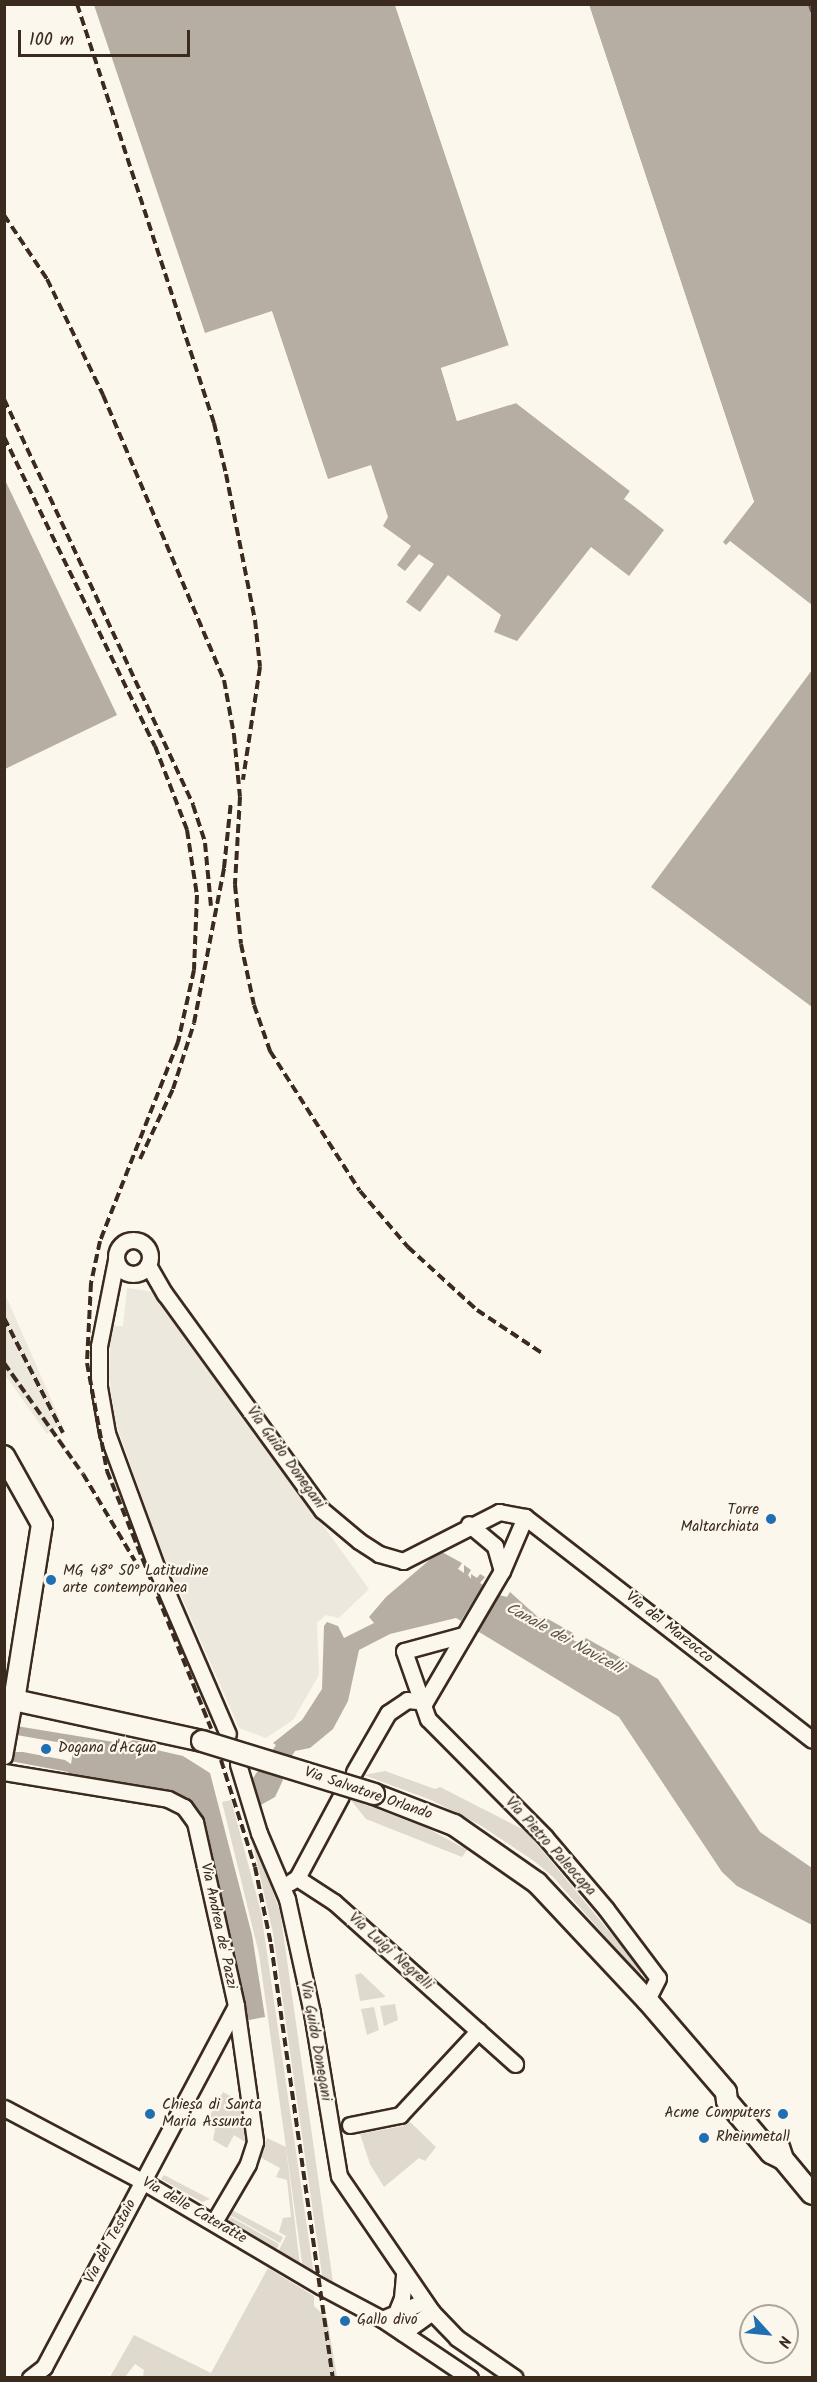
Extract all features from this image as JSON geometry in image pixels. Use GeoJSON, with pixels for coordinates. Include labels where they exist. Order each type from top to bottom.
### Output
{"type":"FeatureCollection","features":[{"type":"Feature","properties":{"kind":"main road"},"geometry":{"type":"LineString","coordinates":[[4,1456],[36,1509],[42,1527],[10,1706]]}},
{"type":"Feature","properties":{"kind":"main road","name":"Via Salvatore Orlando"},"geometry":{"type":"LineString","coordinates":[[10,1706],[153,1727],[374,1794],[454,1826],[510,1861],[563,1908],[647,2000],[726,2092],[735,2094],[779,2146],[783,2159],[813,2194]]}},
{"type":"Feature","properties":{"kind":"street"},"geometry":{"type":"LineString","coordinates":[[107,1299],[131,1274],[148,1264],[147,1248],[133,1240],[118,1248],[116,1260],[107,1299],[100,1333],[99,1375],[107,1432],[159,1574],[228,1734]]}},
{"type":"Feature","properties":{"kind":"street"},"geometry":{"type":"LineString","coordinates":[[116,1260],[122,1269],[131,1274]]}},
{"type":"Feature","properties":{"kind":"street","name":"Via Guido Donegani"},"geometry":{"type":"LineString","coordinates":[[148,1264],[165,1294],[322,1510],[359,1541],[379,1554],[403,1561],[469,1524]]}},
{"type":"Feature","properties":{"kind":"street"},"geometry":{"type":"LineString","coordinates":[[425,1702],[497,1578],[525,1516],[499,1512],[469,1524],[495,1546],[497,1578]]}},
{"type":"Feature","properties":{"kind":"street","name":"Via del Marzocco"},"geometry":{"type":"LineString","coordinates":[[525,1516],[813,1740]]}},
{"type":"Feature","properties":{"kind":"street"},"geometry":{"type":"LineString","coordinates":[[425,1702],[404,1651],[463,1635]]}},
{"type":"Feature","properties":{"kind":"street"},"geometry":{"type":"LineString","coordinates":[[354,1772],[392,1709],[407,1700],[425,1702]]}},
{"type":"Feature","properties":{"kind":"street","name":"Via Pietro Paleocapa"},"geometry":{"type":"LineString","coordinates":[[425,1702],[432,1725],[545,1837],[657,1978],[647,2000]]}},
{"type":"Feature","properties":{"kind":"street"},"geometry":{"type":"LineString","coordinates":[[4,1756],[10,1706]]}},
{"type":"Feature","properties":{"kind":"street","name":"Via Guido Donegani"},"geometry":{"type":"LineString","coordinates":[[238,1764],[259,1833],[284,1887],[312,2013],[336,2170],[428,2307],[457,2338],[515,2378]]}},
{"type":"Feature","properties":{"kind":"street","name":"Via Andrea de' Pazzi"},"geometry":{"type":"LineString","coordinates":[[4,1772],[168,1799],[189,1812],[195,1822],[236,2006],[255,2142],[234,2190],[214,2222]]}},
{"type":"Feature","properties":{"kind":"street"},"geometry":{"type":"LineString","coordinates":[[284,1887],[297,1878],[341,1796]]}},
{"type":"Feature","properties":{"kind":"street","name":"Via Luigi Negrelli"},"geometry":{"type":"LineString","coordinates":[[297,1878],[334,1902],[515,2064]]}},
{"type":"Feature","properties":{"kind":"street","name":"Via del Testaio"},"geometry":{"type":"LineString","coordinates":[[30,2378],[44,2367],[236,2006]]}},
{"type":"Feature","properties":{"kind":"street"},"geometry":{"type":"LineString","coordinates":[[350,2125],[400,2115],[478,2031]]}},
{"type":"Feature","properties":{"kind":"street","name":"Via delle Cateratte"},"geometry":{"type":"LineString","coordinates":[[4,2108],[144,2182],[320,2286],[389,2316],[403,2332],[470,2378]]}},
{"type":"Feature","properties":{"kind":"street"},"geometry":{"type":"LineString","coordinates":[[389,2316],[402,2298],[404,2273]]}},
{"type":"Feature","properties":{"kind":"street"},"geometry":{"type":"LineString","coordinates":[[389,2316],[428,2307]]}},
{"type":"Feature","properties":{"kind":"street"},"geometry":{"type":"LineString","coordinates":[[403,2332],[428,2307]]}},
{"type":"Feature","properties":{"kind":"shaded area"},"geometry":{"type":"Polygon","coordinates":[[[127,1288],[155,1292],[369,1589],[339,1618],[326,1615],[317,1623],[319,1675],[293,1720],[266,1738],[239,1728],[158,1543],[115,1421],[109,1377],[111,1326],[123,1326],[127,1288]]]}},
{"type":"Feature","properties":{"kind":"shaded area"},"geometry":{"type":"Polygon","coordinates":[[[5,1294],[62,1424],[47,1434],[5,1375],[5,1294]]]}},
{"type":"Feature","properties":{"kind":"shaded area"},"geometry":{"type":"Polygon","coordinates":[[[385,1771],[435,1789],[440,1787],[526,1831],[643,1972],[639,1975],[553,1877],[534,1861],[480,1825],[431,1800],[364,1775],[385,1771]]]}},
{"type":"Feature","properties":{"kind":"shaded area"},"geometry":{"type":"Polygon","coordinates":[[[350,1799],[427,1828],[467,1850],[462,1857],[366,1819],[350,1799]]]}},
{"type":"Feature","properties":{"kind":"shaded area"},"geometry":{"type":"Polygon","coordinates":[[[231,1800],[261,1912],[314,2275],[303,2269],[259,1954],[222,1802],[231,1800]]]}},
{"type":"Feature","properties":{"kind":"shaded area"},"geometry":{"type":"Polygon","coordinates":[[[250,1832],[280,1911],[334,2289],[323,2282],[273,1933],[250,1832]]]}},
{"type":"Feature","properties":{"kind":"shaded area"},"geometry":{"type":"Polygon","coordinates":[[[361,1973],[385,1997],[360,2001],[355,1975],[361,1973]]]}},
{"type":"Feature","properties":{"kind":"shaded area"},"geometry":{"type":"Polygon","coordinates":[[[395,2004],[398,2020],[384,2026],[380,2006],[395,2004]]]}},
{"type":"Feature","properties":{"kind":"shaded area"},"geometry":{"type":"Polygon","coordinates":[[[374,2007],[379,2030],[367,2035],[361,2009],[374,2007]]]}},
{"type":"Feature","properties":{"kind":"shaded area"},"geometry":{"type":"Polygon","coordinates":[[[223,2092],[244,2104],[250,2145],[234,2135],[227,2148],[213,2140],[215,2129],[205,2124],[223,2092]]]}},
{"type":"Feature","properties":{"kind":"shaded area"},"geometry":{"type":"Polygon","coordinates":[[[408,2120],[436,2147],[425,2161],[419,2158],[384,2187],[370,2164],[360,2134],[403,2126],[408,2120]]]}},
{"type":"Feature","properties":{"kind":"shaded area"},"geometry":{"type":"Polygon","coordinates":[[[267,2138],[286,2147],[300,2266],[278,2252],[286,2236],[279,2232],[283,2218],[291,2217],[287,2180],[276,2177],[280,2168],[258,2156],[267,2138]]]}},
{"type":"Feature","properties":{"kind":"shaded area"},"geometry":{"type":"Polygon","coordinates":[[[164,2175],[210,2199],[202,2202],[161,2179],[164,2175]]]}},
{"type":"Feature","properties":{"kind":"shaded area"},"geometry":{"type":"Polygon","coordinates":[[[232,2210],[283,2237],[280,2243],[230,2215],[232,2210]]]}},
{"type":"Feature","properties":{"kind":"shaded area"},"geometry":{"type":"Polygon","coordinates":[[[231,2217],[279,2244],[277,2249],[228,2220],[231,2217]]]}},
{"type":"Feature","properties":{"kind":"shaded area"},"geometry":{"type":"Polygon","coordinates":[[[268,2268],[314,2296],[314,2306],[327,2318],[337,2377],[143,2377],[144,2370],[135,2364],[125,2377],[110,2377],[134,2335],[211,2373],[268,2268]]]}},
{"type":"Feature","properties":{"kind":"water"},"geometry":{"type":"Polygon","coordinates":[[[94,5],[395,5],[509,346],[441,368],[457,421],[516,403],[630,491],[625,499],[664,530],[629,576],[591,547],[517,641],[494,632],[501,615],[448,575],[420,612],[406,602],[434,564],[419,554],[405,571],[397,565],[411,546],[383,526],[388,517],[371,465],[328,479],[272,311],[205,333],[94,5]]]}},
{"type":"Feature","properties":{"kind":"water"},"geometry":{"type":"Polygon","coordinates":[[[589,5],[812,5],[812,605],[730,541],[726,545],[723,542],[754,502],[589,5]]]}},
{"type":"Feature","properties":{"kind":"water"},"geometry":{"type":"Polygon","coordinates":[[[5,480],[117,715],[4,769],[5,480]]]}},
{"type":"Feature","properties":{"kind":"water"},"geometry":{"type":"Polygon","coordinates":[[[812,670],[812,1007],[651,887],[812,670]]]}},
{"type":"Feature","properties":{"kind":"water","name":"Canale dei Navicelli"},"geometry":{"type":"Polygon","coordinates":[[[440,1551],[462,1563],[458,1569],[464,1573],[464,1565],[471,1570],[468,1575],[471,1579],[471,1574],[477,1578],[480,1574],[485,1577],[480,1583],[499,1595],[507,1597],[510,1592],[539,1618],[548,1619],[573,1633],[574,1641],[583,1642],[586,1638],[658,1679],[760,1832],[812,1868],[812,1925],[737,1886],[722,1872],[619,1717],[456,1618],[390,1634],[359,1650],[348,1701],[333,1729],[310,1748],[295,1751],[280,1775],[283,1780],[275,1797],[259,1806],[253,1778],[276,1745],[273,1743],[302,1720],[322,1689],[324,1626],[327,1622],[338,1626],[344,1638],[374,1623],[369,1617],[386,1597],[440,1551]]]}},
{"type":"Feature","properties":{"kind":"water"},"geometry":{"type":"Polygon","coordinates":[[[4,1724],[126,1744],[133,1740],[143,1742],[148,1748],[183,1756],[210,1773],[252,1935],[265,2017],[243,2021],[235,1967],[201,1816],[191,1801],[173,1793],[68,1776],[68,1772],[5,1760],[5,1752],[23,1752],[65,1760],[71,1764],[74,1745],[5,1733],[4,1724]]]}},
{"type":"Feature","properties":{"kind":"pier"},"geometry":{"type":"Polygon","coordinates":[[[398,4],[512,345],[444,369],[459,417],[517,400],[632,489],[629,498],[667,529],[624,499],[630,491],[516,403],[457,421],[441,368],[509,345],[395,5],[398,4]]]}},
{"type":"Feature","properties":{"kind":"pier"},"geometry":{"type":"Polygon","coordinates":[[[586,4],[589,5],[754,502],[749,504],[586,4]]]}},
{"type":"Feature","properties":{"kind":"pier"},"geometry":{"type":"Polygon","coordinates":[[[486,1580],[500,1592],[474,1633],[459,1624],[486,1580]]]}},
{"type":"Feature","properties":{"kind":"ferry route"},"geometry":{"type":"LineString","coordinates":[[809,4],[812,14]]}},
{"type":"Feature","properties":{"kind":"railway"},"geometry":{"type":"LineString","coordinates":[[77,4],[214,423],[226,474],[255,620],[260,667],[243,780]]}},
{"type":"Feature","properties":{"kind":"railway"},"geometry":{"type":"LineString","coordinates":[[4,215],[47,279],[103,395],[224,680],[234,735],[240,797],[235,885],[241,944],[254,1005],[270,1051],[360,1191],[408,1247],[477,1310],[542,1353]]}},
{"type":"Feature","properties":{"kind":"railway"},"geometry":{"type":"LineString","coordinates":[[4,399],[193,805],[205,843],[211,906]]}},
{"type":"Feature","properties":{"kind":"railway"},"geometry":{"type":"LineString","coordinates":[[4,437],[155,746],[187,830],[197,895],[194,970],[178,1042],[100,1241],[91,1283],[87,1363],[107,1471],[211,1729]]}},
{"type":"Feature","properties":{"kind":"railway"},"geometry":{"type":"LineString","coordinates":[[140,1159],[173,1089],[194,1023],[224,868],[231,801]]}},
{"type":"Feature","properties":{"kind":"railway"},"geometry":{"type":"LineString","coordinates":[[4,1318],[63,1433]]}},
{"type":"Feature","properties":{"kind":"railway"},"geometry":{"type":"LineString","coordinates":[[4,1363],[83,1474],[135,1561]]}},
{"type":"Feature","properties":{"kind":"railway"},"geometry":{"type":"LineString","coordinates":[[221,1760],[255,1867],[271,1944],[333,2378]]}},
{"type":"Feature","properties":{"kind":"place","name":"Torre Maltarchiata"},"geometry":{"type":"Point","coordinates":[771,1519]}},
{"type":"Feature","properties":{"kind":"place","name":"MG 48° 50° Latitudine arte contemporanea"},"geometry":{"type":"Point","coordinates":[51,1580]}},
{"type":"Feature","properties":{"kind":"place","name":"Dogana d'Acqua"},"geometry":{"type":"Point","coordinates":[46,1749]}},
{"type":"Feature","properties":{"kind":"place","name":"Chiesa di Santa Maria Assunta"},"geometry":{"type":"Point","coordinates":[150,2114]}},
{"type":"Feature","properties":{"kind":"place","name":"Acme Computers"},"geometry":{"type":"Point","coordinates":[783,2114]}},
{"type":"Feature","properties":{"kind":"place","name":"Rheinmetall"},"geometry":{"type":"Point","coordinates":[704,2138]}},
{"type":"Feature","properties":{"kind":"place","name":"Gallo divo"},"geometry":{"type":"Point","coordinates":[345,2321]}}]}
